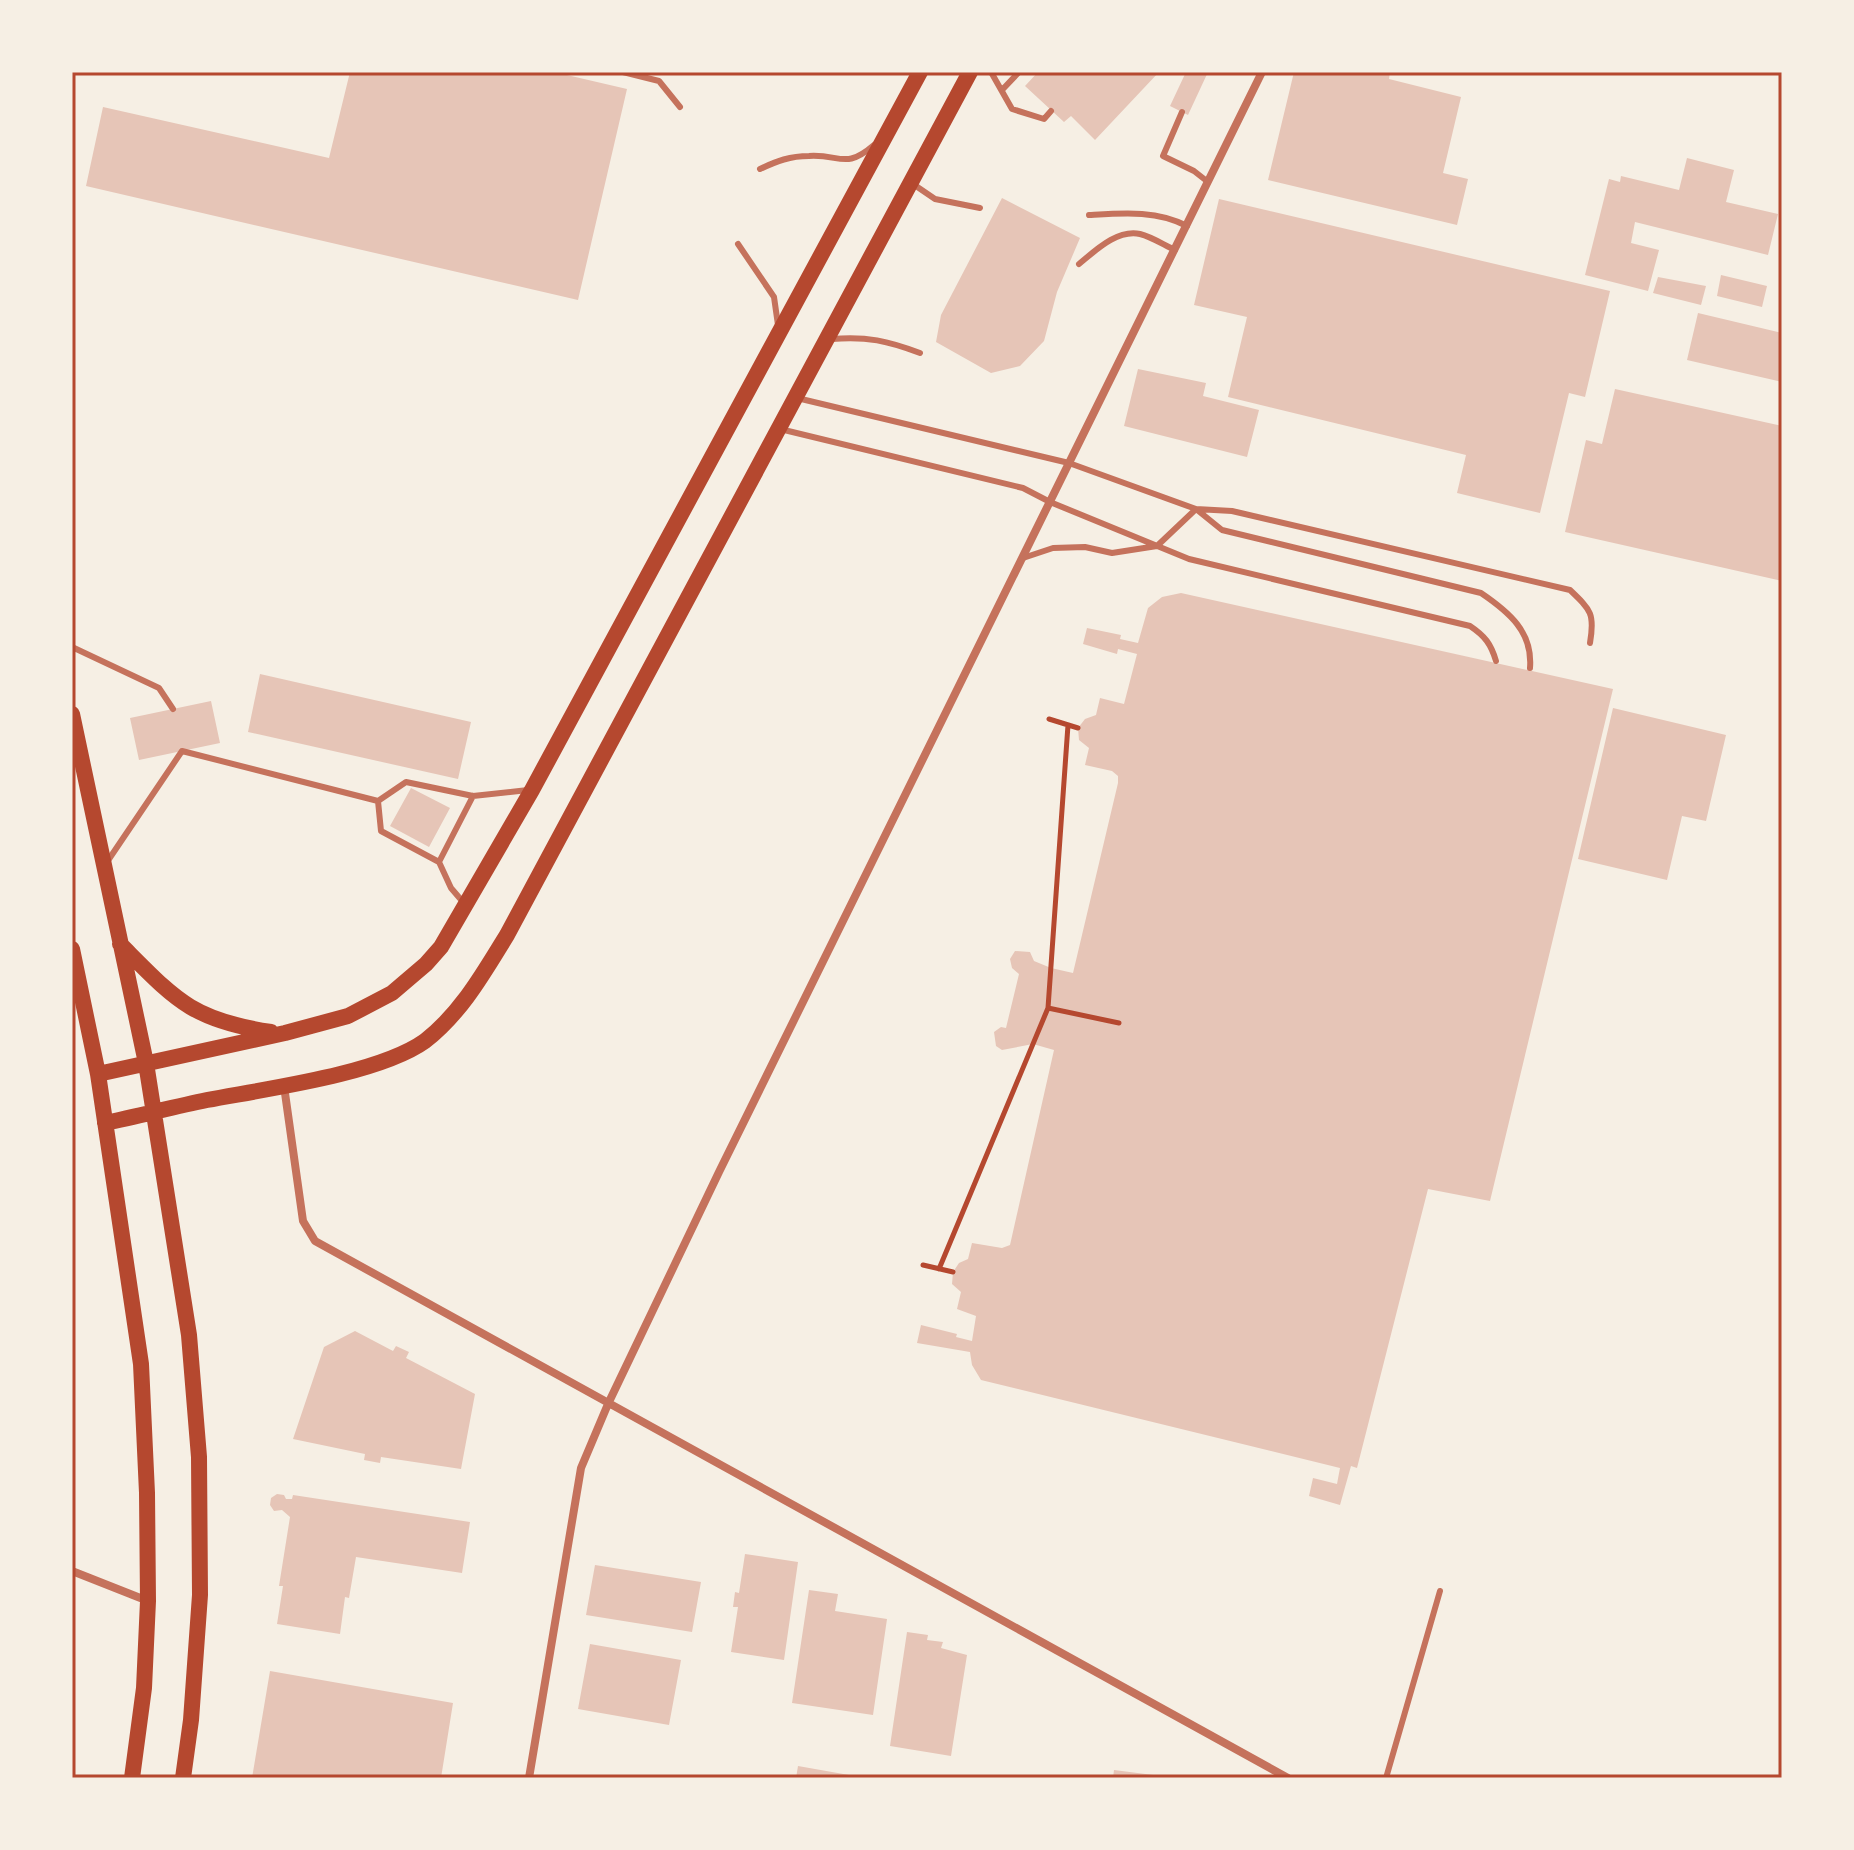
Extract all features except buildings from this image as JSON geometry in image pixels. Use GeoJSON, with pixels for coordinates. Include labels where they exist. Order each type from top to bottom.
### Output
{"type":"FeatureCollection","features":[{"type":"Feature","properties":{"kind":"main road"},"geometry":{"type":"LineString","coordinates":[[98,1074],[348,1016],[392,993],[441,947],[532,790],[920,72]]}},
{"type":"Feature","properties":{"kind":"main road"},"geometry":{"type":"LineString","coordinates":[[105,1123],[284,1086],[371,1064],[421,1043],[443,1026],[475,987],[507,935],[970,72]]}},
{"type":"Feature","properties":{"kind":"main road"},"geometry":{"type":"LineString","coordinates":[[72,714],[146,1063],[189,1335],[199,1457],[200,1595],[191,1720],[183,1778]]}},
{"type":"Feature","properties":{"kind":"main road"},"geometry":{"type":"LineString","coordinates":[[120,943],[161,985],[195,1011],[241,1027],[285,1033]]}},
{"type":"Feature","properties":{"kind":"main road"},"geometry":{"type":"LineString","coordinates":[[72,949],[98,1074],[141,1364],[148,1601],[144,1688],[132,1778]]}},
{"type":"Feature","properties":{"kind":"street"},"geometry":{"type":"LineString","coordinates":[[529,1778],[581,1468],[608,1404],[1262,72]]}},
{"type":"Feature","properties":{"kind":"street"},"geometry":{"type":"LineString","coordinates":[[284,1086],[303,1221],[315,1241],[1288,1778]]}},
{"type":"Feature","properties":{"kind":"street"},"geometry":{"type":"LineString","coordinates":[[72,1571],[148,1601]]}},
{"type":"Feature","properties":{"kind":"lane"},"geometry":{"type":"LineString","coordinates":[[623,72],[659,81],[680,107]]}},
{"type":"Feature","properties":{"kind":"lane"},"geometry":{"type":"LineString","coordinates":[[991,72],[1012,109],[1044,119],[1051,111]]}},
{"type":"Feature","properties":{"kind":"lane"},"geometry":{"type":"LineString","coordinates":[[1002,90],[1019,72]]}},
{"type":"Feature","properties":{"kind":"lane"},"geometry":{"type":"LineString","coordinates":[[1182,112],[1163,156],[1194,171],[1208,182]]}},
{"type":"Feature","properties":{"kind":"lane"},"geometry":{"type":"LineString","coordinates":[[760,169],[782,159],[812,155],[847,161],[860,157],[886,135]]}},
{"type":"Feature","properties":{"kind":"lane"},"geometry":{"type":"LineString","coordinates":[[911,183],[935,199],[980,208]]}},
{"type":"Feature","properties":{"kind":"lane"},"geometry":{"type":"LineString","coordinates":[[1089,215],[1171,217],[1187,226]]}},
{"type":"Feature","properties":{"kind":"lane"},"geometry":{"type":"LineString","coordinates":[[1079,264],[1106,243],[1123,235],[1138,233],[1175,250]]}},
{"type":"Feature","properties":{"kind":"lane"},"geometry":{"type":"LineString","coordinates":[[738,244],[774,297],[779,316],[778,335]]}},
{"type":"Feature","properties":{"kind":"lane"},"geometry":{"type":"LineString","coordinates":[[828,339],[855,337],[885,340],[920,353]]}},
{"type":"Feature","properties":{"kind":"lane"},"geometry":{"type":"LineString","coordinates":[[797,398],[1069,463],[1196,509],[1232,511],[1570,590],[1586,605],[1594,619],[1590,643]]}},
{"type":"Feature","properties":{"kind":"lane"},"geometry":{"type":"LineString","coordinates":[[780,429],[1023,488],[1189,559],[1470,626],[1483,634],[1492,646],[1496,661]]}},
{"type":"Feature","properties":{"kind":"lane"},"geometry":{"type":"LineString","coordinates":[[1022,559],[1053,548],[1085,547],[1112,553],[1157,546],[1196,509]]}},
{"type":"Feature","properties":{"kind":"lane"},"geometry":{"type":"LineString","coordinates":[[1196,509],[1222,530],[1481,593],[1520,626],[1531,653],[1530,668]]}},
{"type":"Feature","properties":{"kind":"lane"},"geometry":{"type":"LineString","coordinates":[[72,647],[159,688],[173,709]]}},
{"type":"Feature","properties":{"kind":"lane"},"geometry":{"type":"LineString","coordinates":[[103,869],[182,751],[378,801],[406,782],[473,796],[532,790]]}},
{"type":"Feature","properties":{"kind":"lane"},"geometry":{"type":"LineString","coordinates":[[439,862],[473,796]]}},
{"type":"Feature","properties":{"kind":"lane"},"geometry":{"type":"LineString","coordinates":[[378,801],[381,831],[439,862],[451,888],[465,905]]}},
{"type":"Feature","properties":{"kind":"lane"},"geometry":{"type":"LineString","coordinates":[[1386,1778],[1440,1591]]}},
{"type":"Feature","properties":{"kind":"path"},"geometry":{"type":"LineString","coordinates":[[1049,719],[1078,728]]}},
{"type":"Feature","properties":{"kind":"path"},"geometry":{"type":"LineString","coordinates":[[939,1269],[1048,1008],[1068,725]]}},
{"type":"Feature","properties":{"kind":"path"},"geometry":{"type":"LineString","coordinates":[[1048,1008],[1119,1023]]}},
{"type":"Feature","properties":{"kind":"path"},"geometry":{"type":"LineString","coordinates":[[923,1265],[953,1272]]}}]}
